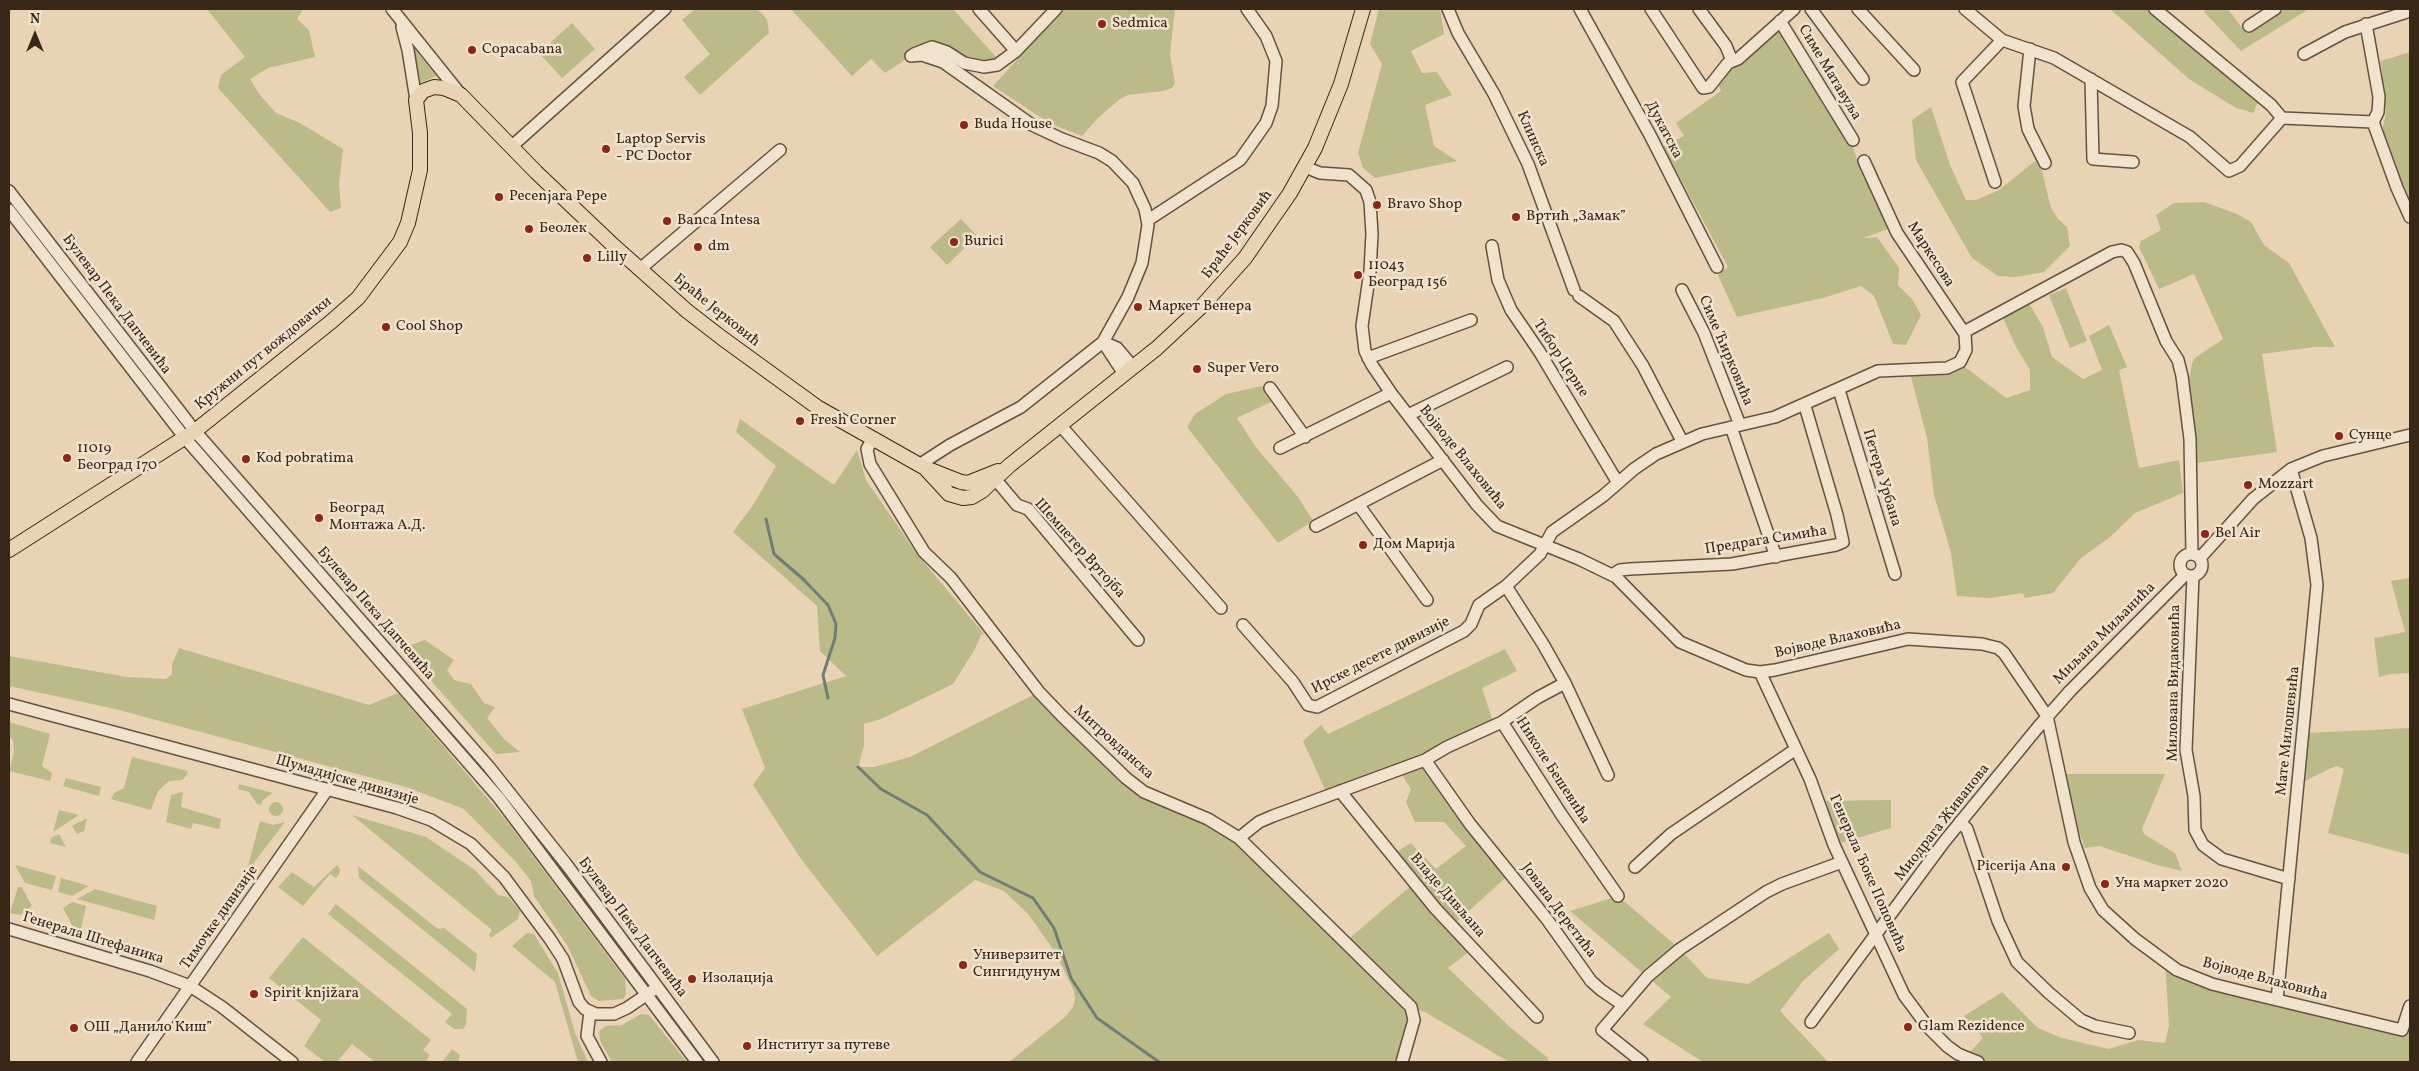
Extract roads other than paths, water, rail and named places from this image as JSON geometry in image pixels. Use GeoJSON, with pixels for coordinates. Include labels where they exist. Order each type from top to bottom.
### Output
{"type":"FeatureCollection","features":[{"type":"Feature","properties":{"kind":"main road","name":"Браће Јерковић"},"geometry":{"type":"LineString","coordinates":[[922,466],[949,494],[956,497],[972,497],[996,480],[1010,465],[1128,371],[1202,306],[1245,258],[1275,217],[1305,167],[1324,130],[1336,98],[1363,9]]}},
{"type":"Feature","properties":{"kind":"main road"},"geometry":{"type":"LineString","coordinates":[[416,100],[423,91],[434,87],[444,88],[461,95]]}},
{"type":"Feature","properties":{"kind":"main road","name":"Браће Јерковић"},"geometry":{"type":"LineString","coordinates":[[461,95],[511,147],[687,311],[761,368],[817,407],[872,440],[922,466],[961,482],[968,483],[986,478],[1010,465]]}},
{"type":"Feature","properties":{"kind":"main road","name":"Кружни пут вождовачки"},"geometry":{"type":"LineString","coordinates":[[9,550],[190,434],[346,309],[373,280],[400,242],[410,217],[420,170],[420,132],[416,100]]}},
{"type":"Feature","properties":{"kind":"street"},"geometry":{"type":"LineString","coordinates":[[511,147],[665,9]]}},
{"type":"Feature","properties":{"kind":"street"},"geometry":{"type":"LineString","coordinates":[[979,9],[1016,51]]}},
{"type":"Feature","properties":{"kind":"street"},"geometry":{"type":"LineString","coordinates":[[922,466],[950,445],[1021,407],[1104,342],[1128,297],[1142,263],[1148,220],[1141,198],[1133,183],[1112,161],[1099,153],[1062,140],[1032,125],[943,62],[922,55],[911,56],[920,50],[932,47],[947,52],[964,63],[992,66],[1001,64],[1056,9]]}},
{"type":"Feature","properties":{"kind":"street"},"geometry":{"type":"LineString","coordinates":[[1148,220],[1240,160],[1266,123],[1272,106],[1276,61],[1266,36],[1247,9]]}},
{"type":"Feature","properties":{"kind":"street","name":"Клинска"},"geometry":{"type":"LineString","coordinates":[[1448,9],[1458,34],[1494,94],[1528,164],[1577,293],[1614,321],[1643,366],[1682,441]]}},
{"type":"Feature","properties":{"kind":"street","name":"Дукатска"},"geometry":{"type":"LineString","coordinates":[[1580,9],[1646,128],[1717,267]]}},
{"type":"Feature","properties":{"kind":"street"},"geometry":{"type":"LineString","coordinates":[[1651,9],[1703,88],[1709,87],[1728,63],[1738,59],[1794,9]]}},
{"type":"Feature","properties":{"kind":"street"},"geometry":{"type":"LineString","coordinates":[[1699,9],[1726,46],[1732,61]]}},
{"type":"Feature","properties":{"kind":"street"},"geometry":{"type":"LineString","coordinates":[[1811,9],[1863,79]]}},
{"type":"Feature","properties":{"kind":"street"},"geometry":{"type":"LineString","coordinates":[[1858,9],[1914,70]]}},
{"type":"Feature","properties":{"kind":"street"},"geometry":{"type":"LineString","coordinates":[[1965,9],[2002,40],[2054,58],[2190,137],[2229,171],[2240,166],[2282,118]]}},
{"type":"Feature","properties":{"kind":"street"},"geometry":{"type":"LineString","coordinates":[[2154,9],[2264,99],[2282,118],[2373,122]]}},
{"type":"Feature","properties":{"kind":"street"},"geometry":{"type":"LineString","coordinates":[[2249,26],[2275,9]]}},
{"type":"Feature","properties":{"kind":"street"},"geometry":{"type":"LineString","coordinates":[[2304,54],[2344,32],[2410,11]]}},
{"type":"Feature","properties":{"kind":"street","name":"Браће Јерковић"},"geometry":{"type":"LineString","coordinates":[[395,14],[461,95]]}},
{"type":"Feature","properties":{"kind":"street","name":"Кружни пут вождовачки"},"geometry":{"type":"LineString","coordinates":[[395,14],[408,50],[416,100]]}},
{"type":"Feature","properties":{"kind":"street","name":"Симе Матавуља"},"geometry":{"type":"LineString","coordinates":[[1780,21],[1853,140]]}},
{"type":"Feature","properties":{"kind":"street"},"geometry":{"type":"LineString","coordinates":[[2366,24],[2379,97],[2378,112],[2373,122],[2396,188],[2410,217]]}},
{"type":"Feature","properties":{"kind":"street"},"geometry":{"type":"LineString","coordinates":[[1995,182],[1962,82],[2002,40]]}},
{"type":"Feature","properties":{"kind":"street"},"geometry":{"type":"LineString","coordinates":[[2030,49],[2024,106],[2028,129],[2045,163]]}},
{"type":"Feature","properties":{"kind":"street"},"geometry":{"type":"LineString","coordinates":[[2091,79],[2093,159],[2133,162]]}},
{"type":"Feature","properties":{"kind":"street"},"geometry":{"type":"LineString","coordinates":[[640,269],[780,150]]}},
{"type":"Feature","properties":{"kind":"street","name":"Маркесова"},"geometry":{"type":"LineString","coordinates":[[1864,161],[1897,233],[1964,332]]}},
{"type":"Feature","properties":{"kind":"street","name":"Војводе Влаховића"},"geometry":{"type":"LineString","coordinates":[[1305,167],[1320,173],[1349,175],[1359,182],[1369,198],[1371,251],[1362,334],[1368,358],[1391,393],[1477,505],[1497,526],[1612,574],[1626,585],[1661,625],[1680,642],[1728,664],[1760,672],[1908,639],[1988,645],[1998,648],[2004,653],[2047,716],[2077,853],[2090,888],[2103,910],[2134,940],[2177,970],[2212,984],[2402,1030],[2410,1006]]}},
{"type":"Feature","properties":{"kind":"street","name":"Булевар Пека Дапчевића"},"geometry":{"type":"LineString","coordinates":[[9,191],[14,211],[190,434],[499,798],[697,1062]]}},
{"type":"Feature","properties":{"kind":"street","name":"Тибор Церне"},"geometry":{"type":"LineString","coordinates":[[1492,246],[1498,280],[1511,310],[1550,368],[1618,483]]}},
{"type":"Feature","properties":{"kind":"street"},"geometry":{"type":"LineString","coordinates":[[1964,332],[2112,252],[2121,250],[2127,252],[2134,263],[2166,341],[2178,360],[2182,376],[2190,439],[2196,556],[2202,569],[2189,576],[2181,570],[2181,560],[2186,556],[2196,556],[2262,490],[2291,469],[2323,456],[2410,435]]}},
{"type":"Feature","properties":{"kind":"street","name":"Симе Ћирковића"},"geometry":{"type":"LineString","coordinates":[[1682,290],[1704,333],[1736,426],[1776,557]]}},
{"type":"Feature","properties":{"kind":"street"},"geometry":{"type":"LineString","coordinates":[[1368,358],[1471,320]]}},
{"type":"Feature","properties":{"kind":"street","name":"Ирске десете дивизије"},"geometry":{"type":"LineString","coordinates":[[1243,625],[1293,682],[1308,705],[1314,708],[1464,631],[1471,624],[1480,605],[1506,586],[1540,554],[1552,532],[1645,461],[1682,441],[1702,434],[1770,419],[1805,406],[1885,369],[1941,368],[1960,362],[1967,345],[1964,332]]}},
{"type":"Feature","properties":{"kind":"street"},"geometry":{"type":"LineString","coordinates":[[1104,342],[1117,348],[1128,371]]}},
{"type":"Feature","properties":{"kind":"street"},"geometry":{"type":"LineString","coordinates":[[1408,415],[1507,367]]}},
{"type":"Feature","properties":{"kind":"street"},"geometry":{"type":"LineString","coordinates":[[1270,388],[1305,437]]}},
{"type":"Feature","properties":{"kind":"street","name":"Петера Урбана"},"geometry":{"type":"LineString","coordinates":[[1839,390],[1895,574]]}},
{"type":"Feature","properties":{"kind":"street"},"geometry":{"type":"LineString","coordinates":[[1280,448],[1391,393]]}},
{"type":"Feature","properties":{"kind":"street","name":"Предрага Симића"},"geometry":{"type":"LineString","coordinates":[[1612,574],[1620,570],[1630,569],[1732,564],[1776,557],[1843,542],[1844,538],[1805,406]]}},
{"type":"Feature","properties":{"kind":"street"},"geometry":{"type":"LineString","coordinates":[[1060,425],[1221,608]]}},
{"type":"Feature","properties":{"kind":"street","name":"Булевар Пека Дапчевића"},"geometry":{"type":"LineString","coordinates":[[190,434],[488,767],[566,864],[713,1062]]}},
{"type":"Feature","properties":{"kind":"street","name":"Митровданска"},"geometry":{"type":"LineString","coordinates":[[872,440],[867,449],[870,464],[924,552],[951,578],[1039,692],[1126,778],[1144,792],[1208,819],[1239,838],[1410,1007],[1414,1020],[1402,1062]]}},
{"type":"Feature","properties":{"kind":"street"},"geometry":{"type":"LineString","coordinates":[[1316,526],[1443,460]]}},
{"type":"Feature","properties":{"kind":"street","name":"Мате Милошевића"},"geometry":{"type":"LineString","coordinates":[[2277,1000],[2317,585],[2311,538],[2291,469]]}},
{"type":"Feature","properties":{"kind":"street","name":"Шемпетер Вртојба"},"geometry":{"type":"LineString","coordinates":[[996,480],[1017,505],[1028,509],[1138,640]]}},
{"type":"Feature","properties":{"kind":"street"},"geometry":{"type":"LineString","coordinates":[[1358,504],[1427,600]]}},
{"type":"Feature","properties":{"kind":"street","name":"Милована Видаковића"},"geometry":{"type":"LineString","coordinates":[[2189,576],[2186,750],[2194,796],[2195,830],[2203,845],[2222,859],[2289,879]]}},
{"type":"Feature","properties":{"kind":"street","name":"Миљана Миљанића"},"geometry":{"type":"LineString","coordinates":[[2047,716],[2189,576]]}},
{"type":"Feature","properties":{"kind":"street"},"geometry":{"type":"LineString","coordinates":[[1506,586],[1565,683],[1608,775]]}},
{"type":"Feature","properties":{"kind":"street","name":"Генерала Ђоке Поповића"},"geometry":{"type":"LineString","coordinates":[[1760,672],[1810,779],[1842,862],[1899,985],[1918,1015],[1947,1046],[1958,1054],[1978,1062]]}},
{"type":"Feature","properties":{"kind":"street","name":"Николе Бешевића"},"geometry":{"type":"LineString","coordinates":[[1565,683],[1537,698],[1502,722],[1561,814],[1618,896]]}},
{"type":"Feature","properties":{"kind":"street","name":"Шумадијске дивизије"},"geometry":{"type":"LineString","coordinates":[[9,704],[397,808],[431,820],[453,832],[478,850],[504,877],[550,938],[563,959],[579,1002],[590,1012]]}},
{"type":"Feature","properties":{"kind":"street","name":"Миодрага Живанова"},"geometry":{"type":"LineString","coordinates":[[1811,1022],[1960,822],[2047,716]]}},
{"type":"Feature","properties":{"kind":"street"},"geometry":{"type":"LineString","coordinates":[[1239,838],[1259,822],[1425,760],[1447,747],[1502,722]]}},
{"type":"Feature","properties":{"kind":"street"},"geometry":{"type":"LineString","coordinates":[[1635,867],[1671,834],[1796,749]]}},
{"type":"Feature","properties":{"kind":"street","name":"Јована Деретића"},"geometry":{"type":"LineString","coordinates":[[1425,760],[1470,824],[1528,896],[1591,981],[1623,1005]]}},
{"type":"Feature","properties":{"kind":"street","name":"Тимочке дивизије"},"geometry":{"type":"LineString","coordinates":[[137,1062],[327,790]]}},
{"type":"Feature","properties":{"kind":"street","name":"Владе Дивљана"},"geometry":{"type":"LineString","coordinates":[[1340,791],[1435,908],[1537,1016]]}},
{"type":"Feature","properties":{"kind":"street"},"geometry":{"type":"LineString","coordinates":[[1960,822],[1967,829],[1998,921],[2017,962],[2081,1020],[2095,1026],[2128,1033]]}},
{"type":"Feature","properties":{"kind":"street"},"geometry":{"type":"LineString","coordinates":[[1642,1062],[1602,1030],[1648,976],[1720,922],[1782,884],[1842,862]]}},
{"type":"Feature","properties":{"kind":"street","name":"Генерала Штефаника"},"geometry":{"type":"LineString","coordinates":[[9,929],[150,971],[190,986],[222,1007],[292,1062]]}},
{"type":"Feature","properties":{"kind":"street"},"geometry":{"type":"LineString","coordinates":[[601,1062],[588,1036],[590,1012],[603,1015],[618,1013],[657,987]]}},
{"type":"Feature","properties":{"kind":"waterway"},"geometry":{"type":"LineString","coordinates":[[766,519],[774,554],[803,579],[828,605],[836,624],[835,638],[823,675],[828,698]]}},
{"type":"Feature","properties":{"kind":"waterway"},"geometry":{"type":"LineString","coordinates":[[858,767],[881,789],[927,815],[980,872],[1033,898],[1054,928],[1071,978],[1097,1018],[1159,1062]]}},
{"type":"Feature","properties":{"kind":"place","name":"Sedmica"},"geometry":{"type":"Point","coordinates":[1102,24]}},
{"type":"Feature","properties":{"kind":"place","name":"Copacabana"},"geometry":{"type":"Point","coordinates":[472,50]}},
{"type":"Feature","properties":{"kind":"place","name":"Buda House"},"geometry":{"type":"Point","coordinates":[964,125]}},
{"type":"Feature","properties":{"kind":"place","name":"Laptop Servis - PC Doctor"},"geometry":{"type":"Point","coordinates":[606,149]}},
{"type":"Feature","properties":{"kind":"place","name":"Pecenjara Pepe"},"geometry":{"type":"Point","coordinates":[499,197]}},
{"type":"Feature","properties":{"kind":"place","name":"Bravo Shop"},"geometry":{"type":"Point","coordinates":[1377,205]}},
{"type":"Feature","properties":{"kind":"place","name":"Вртић „Замак”"},"geometry":{"type":"Point","coordinates":[1516,217]}},
{"type":"Feature","properties":{"kind":"place","name":"Banca Intesa"},"geometry":{"type":"Point","coordinates":[667,221]}},
{"type":"Feature","properties":{"kind":"place","name":"Беолек"},"geometry":{"type":"Point","coordinates":[529,229]}},
{"type":"Feature","properties":{"kind":"place","name":"Burici"},"geometry":{"type":"Point","coordinates":[954,242]}},
{"type":"Feature","properties":{"kind":"place","name":"dm"},"geometry":{"type":"Point","coordinates":[698,247]}},
{"type":"Feature","properties":{"kind":"place","name":"Lilly"},"geometry":{"type":"Point","coordinates":[587,258]}},
{"type":"Feature","properties":{"kind":"place","name":"11043 Београд 156"},"geometry":{"type":"Point","coordinates":[1358,275]}},
{"type":"Feature","properties":{"kind":"place","name":"Маркет Венера"},"geometry":{"type":"Point","coordinates":[1138,307]}},
{"type":"Feature","properties":{"kind":"place","name":"Cool Shop"},"geometry":{"type":"Point","coordinates":[386,327]}},
{"type":"Feature","properties":{"kind":"place","name":"Super Vero"},"geometry":{"type":"Point","coordinates":[1197,369]}},
{"type":"Feature","properties":{"kind":"place","name":"Fresh Corner"},"geometry":{"type":"Point","coordinates":[800,421]}},
{"type":"Feature","properties":{"kind":"place","name":"Сунце"},"geometry":{"type":"Point","coordinates":[2339,436]}},
{"type":"Feature","properties":{"kind":"place","name":"11019 Београд 170"},"geometry":{"type":"Point","coordinates":[67,458]}},
{"type":"Feature","properties":{"kind":"place","name":"Kod pobratima"},"geometry":{"type":"Point","coordinates":[246,459]}},
{"type":"Feature","properties":{"kind":"place","name":"Mozzart"},"geometry":{"type":"Point","coordinates":[2248,485]}},
{"type":"Feature","properties":{"kind":"place","name":"Београд Монтажа А.Д."},"geometry":{"type":"Point","coordinates":[319,518]}},
{"type":"Feature","properties":{"kind":"place","name":"Bel Air"},"geometry":{"type":"Point","coordinates":[2205,534]}},
{"type":"Feature","properties":{"kind":"place","name":"Дом Марија"},"geometry":{"type":"Point","coordinates":[1363,545]}},
{"type":"Feature","properties":{"kind":"place","name":"Picerija Ana"},"geometry":{"type":"Point","coordinates":[2066,867]}},
{"type":"Feature","properties":{"kind":"place","name":"Уна маркет 2020"},"geometry":{"type":"Point","coordinates":[2105,884]}},
{"type":"Feature","properties":{"kind":"place","name":"Универзитет Сингидунум"},"geometry":{"type":"Point","coordinates":[963,965]}},
{"type":"Feature","properties":{"kind":"place","name":"Изолација"},"geometry":{"type":"Point","coordinates":[692,979]}},
{"type":"Feature","properties":{"kind":"place","name":"Spirit knjižara"},"geometry":{"type":"Point","coordinates":[254,994]}},
{"type":"Feature","properties":{"kind":"place","name":"Glam Rezidence"},"geometry":{"type":"Point","coordinates":[1908,1027]}},
{"type":"Feature","properties":{"kind":"place","name":"ОШ „Данило Киш”"},"geometry":{"type":"Point","coordinates":[74,1028]}},
{"type":"Feature","properties":{"kind":"place","name":"Институт за путеве"},"geometry":{"type":"Point","coordinates":[747,1046]}}]}
